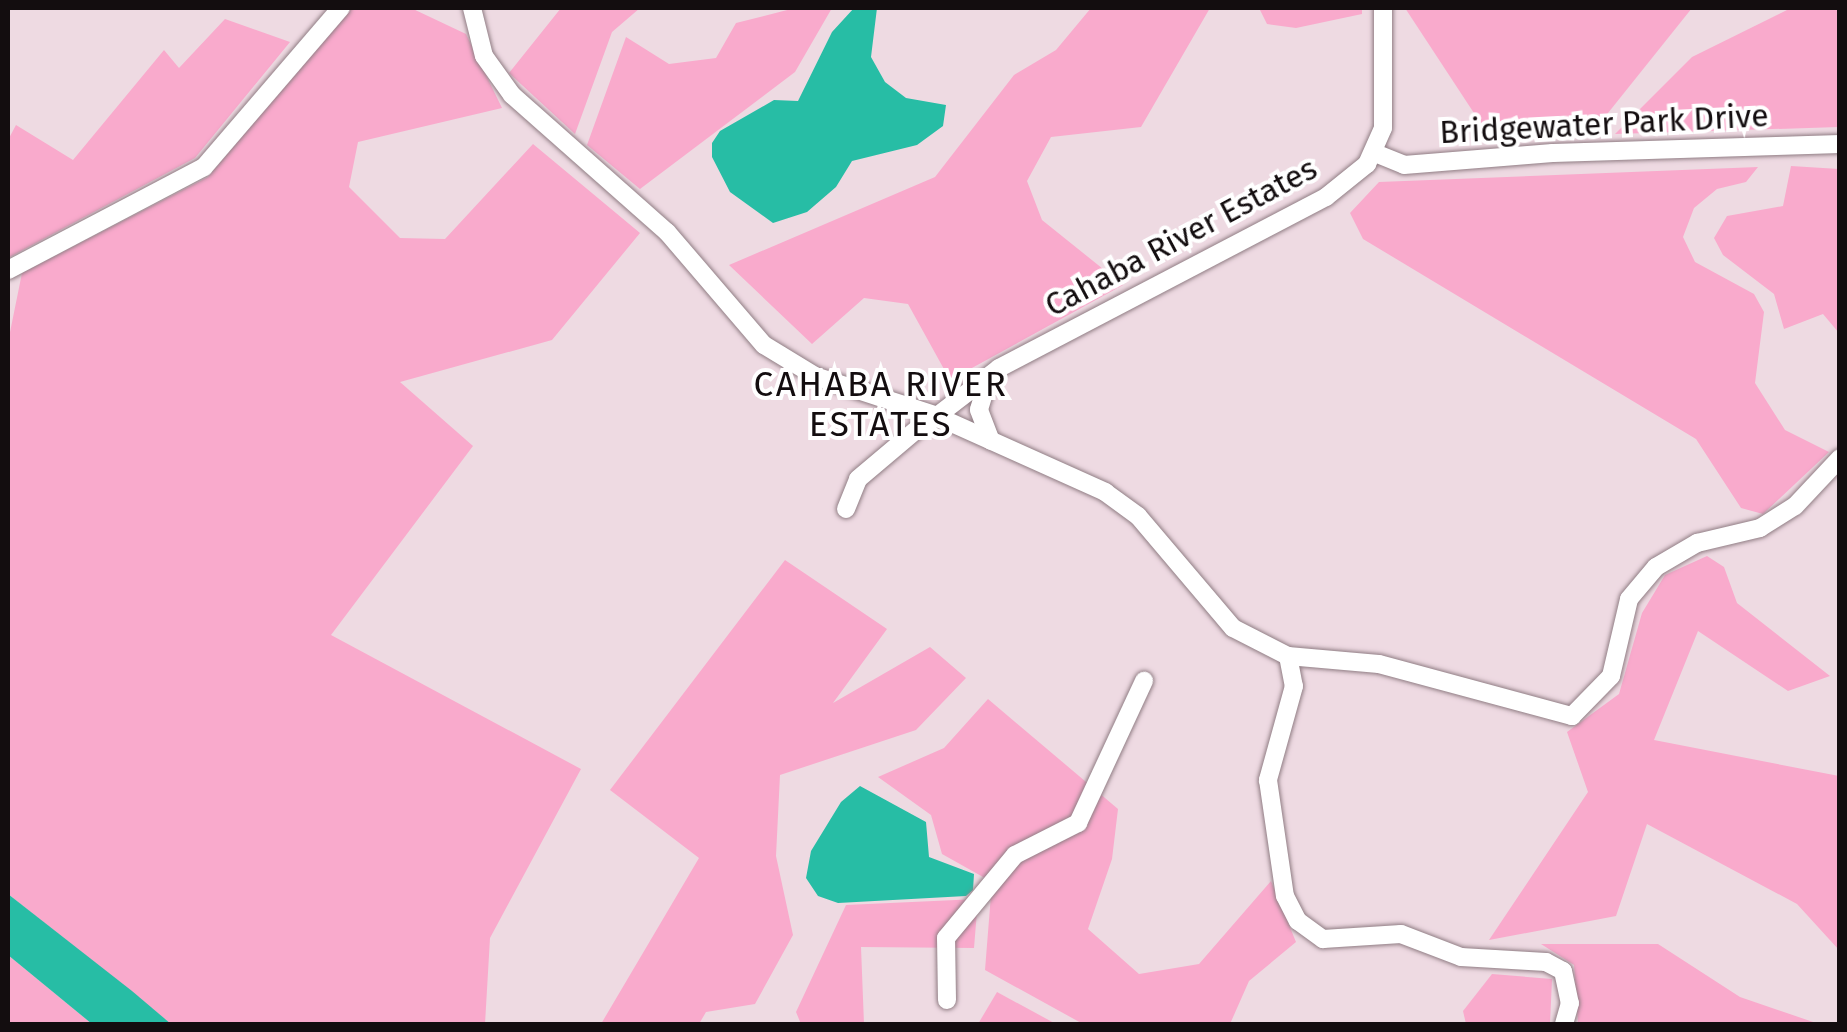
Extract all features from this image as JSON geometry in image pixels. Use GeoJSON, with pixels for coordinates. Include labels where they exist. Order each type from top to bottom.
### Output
{"type":"FeatureCollection","features":[{"type":"Feature","properties":{"kind":"street"},"geometry":{"type":"LineString","coordinates":[[8,270],[204,167],[341,8]]}},
{"type":"Feature","properties":{"kind":"street"},"geometry":{"type":"LineString","coordinates":[[472,8],[484,56],[512,94],[667,232],[764,345],[815,376],[936,416],[1092,486],[1138,516],[1233,628],[1288,656],[1379,664],[1572,716],[1611,676],[1629,599],[1656,567],[1697,542],[1760,528],[1795,506],[1840,458]]}},
{"type":"Feature","properties":{"kind":"street"},"geometry":{"type":"LineString","coordinates":[[1375,153],[1386,89],[1383,8]]}},
{"type":"Feature","properties":{"kind":"street","name":"Bridgewater Park Drive"},"geometry":{"type":"LineString","coordinates":[[1375,153],[1404,165],[1840,144]]}},
{"type":"Feature","properties":{"kind":"street","name":"Cahaba River Estates"},"geometry":{"type":"LineString","coordinates":[[846,509],[858,479],[988,380],[1326,197],[1375,153]]}},
{"type":"Feature","properties":{"kind":"street"},"geometry":{"type":"LineString","coordinates":[[988,380],[979,410],[990,440]]}},
{"type":"Feature","properties":{"kind":"street"},"geometry":{"type":"LineString","coordinates":[[1288,656],[1294,686],[1268,780],[1286,896],[1298,921],[1323,938],[1400,934],[1462,957],[1546,962],[1563,971],[1570,1003],[1564,1024]]}},
{"type":"Feature","properties":{"kind":"street"},"geometry":{"type":"LineString","coordinates":[[947,1000],[946,938],[1015,855],[1078,823],[1144,680]]}},
{"type":"Feature","properties":{"kind":"shaded area"},"geometry":{"type":"Polygon","coordinates":[[[350,8],[411,8],[466,34],[502,108],[358,142],[349,187],[400,238],[445,239],[533,144],[640,233],[552,340],[400,382],[473,446],[331,635],[581,769],[490,938],[485,1024],[171,1024],[8,894],[8,342],[22,273],[208,177],[350,8]]]}},
{"type":"Feature","properties":{"kind":"shaded area"},"geometry":{"type":"Polygon","coordinates":[[[561,8],[640,8],[612,32],[575,134],[509,73],[561,8]]]}},
{"type":"Feature","properties":{"kind":"shaded area"},"geometry":{"type":"Polygon","coordinates":[[[795,8],[832,8],[795,72],[640,189],[587,145],[626,37],[669,64],[716,58],[736,23],[795,8]]]}},
{"type":"Feature","properties":{"kind":"shaded area"},"geometry":{"type":"Polygon","coordinates":[[[854,8],[877,8],[871,57],[885,82],[906,98],[946,105],[943,126],[917,145],[852,161],[836,187],[807,212],[773,223],[730,192],[712,157],[712,143],[720,131],[774,100],[798,101],[832,32],[854,8]]]}},
{"type":"Feature","properties":{"kind":"shaded area"},"geometry":{"type":"Polygon","coordinates":[[[1091,8],[1210,8],[1141,127],[1051,137],[1027,181],[1042,220],[1123,285],[950,380],[908,304],[864,298],[812,344],[729,265],[935,177],[1014,75],[1056,50],[1091,8]]]}},
{"type":"Feature","properties":{"kind":"shaded area"},"geometry":{"type":"Polygon","coordinates":[[[1259,8],[1362,8],[1362,14],[1296,28],[1267,24],[1259,8]]]}},
{"type":"Feature","properties":{"kind":"shaded area"},"geometry":{"type":"Polygon","coordinates":[[[1405,8],[1692,8],[1592,133],[1491,139],[1405,8]]]}},
{"type":"Feature","properties":{"kind":"shaded area"},"geometry":{"type":"Polygon","coordinates":[[[1791,8],[1839,8],[1839,127],[1615,134],[1692,57],[1791,8]]]}},
{"type":"Feature","properties":{"kind":"shaded area"},"geometry":{"type":"Polygon","coordinates":[[[225,19],[290,42],[195,158],[8,258],[8,140],[16,125],[73,160],[164,50],[179,68],[225,19]]]}},
{"type":"Feature","properties":{"kind":"shaded area"},"geometry":{"type":"Polygon","coordinates":[[[1791,166],[1839,169],[1839,333],[1823,314],[1784,329],[1774,294],[1723,255],[1714,238],[1727,216],[1783,206],[1791,166]]]}},
{"type":"Feature","properties":{"kind":"shaded area"},"geometry":{"type":"Polygon","coordinates":[[[1758,167],[1746,182],[1717,189],[1694,208],[1683,237],[1695,262],[1754,294],[1764,312],[1755,383],[1785,430],[1829,452],[1763,514],[1741,508],[1696,439],[1363,239],[1350,213],[1379,182],[1758,167]]]}},
{"type":"Feature","properties":{"kind":"shaded area"},"geometry":{"type":"Polygon","coordinates":[[[1707,556],[1724,567],[1737,603],[1830,676],[1788,691],[1698,631],[1654,740],[1839,776],[1839,950],[1797,904],[1647,824],[1616,916],[1489,940],[1588,792],[1567,732],[1619,694],[1642,613],[1665,575],[1707,556]]]}},
{"type":"Feature","properties":{"kind":"shaded area"},"geometry":{"type":"Polygon","coordinates":[[[785,560],[887,629],[833,703],[930,647],[966,678],[916,730],[780,775],[776,856],[793,935],[755,1004],[706,1012],[699,1024],[601,1024],[699,858],[610,790],[785,560]]]}},
{"type":"Feature","properties":{"kind":"shaded area"},"geometry":{"type":"Polygon","coordinates":[[[988,699],[1118,809],[1112,859],[1088,929],[1139,974],[1199,964],[1271,881],[1296,942],[1249,981],[1230,1024],[1083,1024],[985,970],[992,882],[942,854],[931,815],[878,777],[944,748],[988,699]]]}},
{"type":"Feature","properties":{"kind":"shaded area"},"geometry":{"type":"Polygon","coordinates":[[[860,786],[926,822],[929,857],[974,874],[973,890],[966,896],[838,903],[818,896],[806,878],[811,851],[841,802],[860,786]]]}},
{"type":"Feature","properties":{"kind":"shaded area"},"geometry":{"type":"Polygon","coordinates":[[[8,894],[171,1024],[92,1024],[8,955],[8,894]]]}},
{"type":"Feature","properties":{"kind":"shaded area"},"geometry":{"type":"Polygon","coordinates":[[[978,899],[974,948],[861,947],[864,1024],[801,1024],[796,1012],[846,905],[978,899]]]}},
{"type":"Feature","properties":{"kind":"shaded area"},"geometry":{"type":"Polygon","coordinates":[[[1541,944],[1658,944],[1740,997],[1819,1024],[1578,1024],[1574,965],[1541,944]]]}},
{"type":"Feature","properties":{"kind":"shaded area"},"geometry":{"type":"Polygon","coordinates":[[[8,955],[92,1024],[8,1024],[8,955]]]}},
{"type":"Feature","properties":{"kind":"shaded area"},"geometry":{"type":"Polygon","coordinates":[[[1492,974],[1552,979],[1550,1024],[1466,1024],[1463,1011],[1492,974]]]}},
{"type":"Feature","properties":{"kind":"shaded area"},"geometry":{"type":"Polygon","coordinates":[[[997,992],[1056,1024],[978,1024],[997,992]]]}},
{"type":"Feature","properties":{"kind":"district","name":"CAHABA RIVER ESTATES"},"geometry":{"type":"Point","coordinates":[881,404]}}]}
